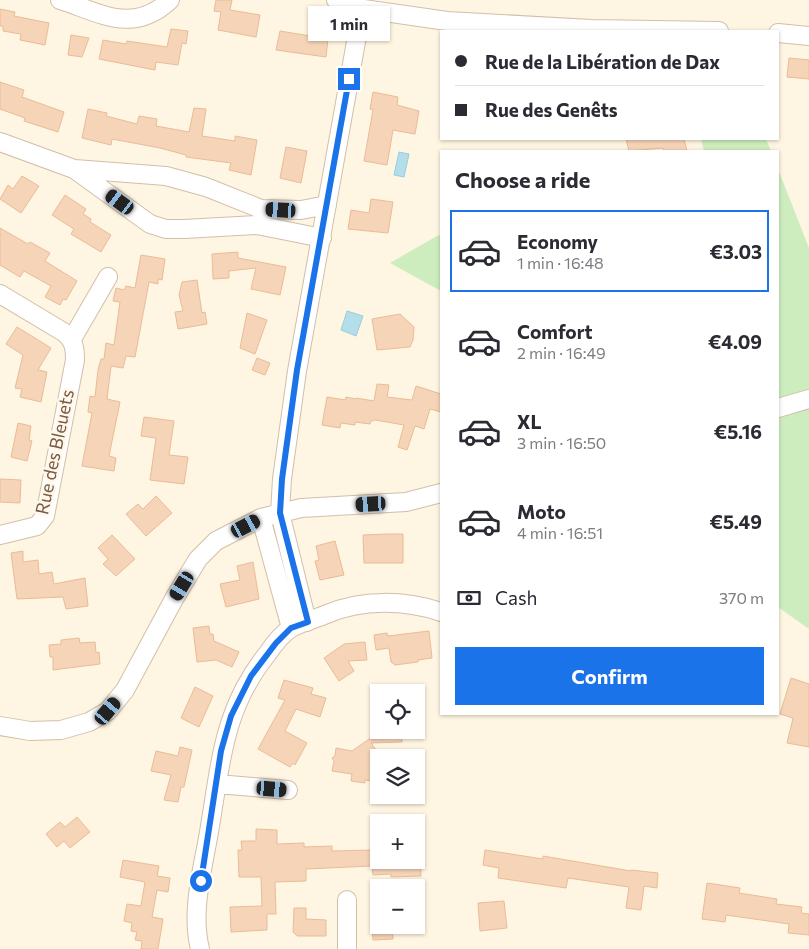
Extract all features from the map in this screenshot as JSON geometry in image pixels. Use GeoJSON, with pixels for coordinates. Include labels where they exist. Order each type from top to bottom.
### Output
{"type":"FeatureCollection","features":[{"type":"Feature","properties":{"kind":"street"},"geometry":{"type":"LineString","coordinates":[[60,0],[114,18],[130,20],[145,17],[163,7],[170,0]]}},
{"type":"Feature","properties":{"kind":"street"},"geometry":{"type":"LineString","coordinates":[[336,0],[351,4],[357,8],[448,21],[591,29],[655,30]]}},
{"type":"Feature","properties":{"kind":"street"},"geometry":{"type":"LineString","coordinates":[[308,622],[280,513],[282,479],[297,370],[359,24],[360,16],[357,8]]}},
{"type":"Feature","properties":{"kind":"street"},"geometry":{"type":"LineString","coordinates":[[779,33],[809,36]]}},
{"type":"Feature","properties":{"kind":"street"},"geometry":{"type":"LineString","coordinates":[[1,145],[74,169],[166,176],[206,188],[259,217],[322,238]]}},
{"type":"Feature","properties":{"kind":"street"},"geometry":{"type":"LineString","coordinates":[[74,169],[150,224],[166,229],[184,229],[327,205]]}},
{"type":"Feature","properties":{"kind":"street"},"geometry":{"type":"LineString","coordinates":[[0,294],[72,339],[108,277]]}},
{"type":"Feature","properties":{"kind":"street","name":"Rue des Bleuets"},"geometry":{"type":"LineString","coordinates":[[0,535],[37,526],[45,516],[75,360],[75,349],[72,339]]}},
{"type":"Feature","properties":{"kind":"street"},"geometry":{"type":"LineString","coordinates":[[779,408],[809,399]]}},
{"type":"Feature","properties":{"kind":"street"},"geometry":{"type":"LineString","coordinates":[[0,726],[30,732],[61,730],[89,722],[108,711],[125,690],[198,559],[216,541],[261,518],[301,508],[406,502],[440,493]]}},
{"type":"Feature","properties":{"kind":"street"},"geometry":{"type":"LineString","coordinates":[[261,518],[291,628]]}},
{"type":"Feature","properties":{"kind":"street"},"geometry":{"type":"LineString","coordinates":[[200,949],[196,926],[198,900],[221,751],[228,725],[243,689],[258,664],[291,628],[342,608],[371,603],[400,604],[440,612]]}},
{"type":"Feature","properties":{"kind":"street"},"geometry":{"type":"LineString","coordinates":[[217,784],[288,790]]}},
{"type":"Feature","properties":{"kind":"street"},"geometry":{"type":"LineString","coordinates":[[347,900],[347,949]]}},
{"type":"Feature","properties":{"kind":"green space"},"geometry":{"type":"Polygon","coordinates":[[[701,140],[766,140],[771,150],[704,150],[701,140]]]}},
{"type":"Feature","properties":{"kind":"green space"},"geometry":{"type":"Polygon","coordinates":[[[779,172],[809,248],[809,629],[779,608],[779,172]]]}},
{"type":"Feature","properties":{"kind":"green space"},"geometry":{"type":"Polygon","coordinates":[[[440,235],[440,290],[390,263],[440,235]]]}},
{"type":"Feature","properties":{"kind":"water"},"geometry":{"type":"Polygon","coordinates":[[[399,152],[409,154],[404,177],[394,175],[399,152]]]}},
{"type":"Feature","properties":{"kind":"water"},"geometry":{"type":"Polygon","coordinates":[[[347,311],[363,316],[356,336],[341,330],[347,311]]]}},
{"type":"Feature","properties":{"kind":"building"},"geometry":{"type":"Polygon","coordinates":[[[216,0],[232,0],[230,10],[260,15],[256,37],[218,30],[221,12],[214,11],[216,0]]]}},
{"type":"Feature","properties":{"kind":"building"},"geometry":{"type":"Polygon","coordinates":[[[0,9],[15,12],[14,16],[49,23],[45,45],[20,40],[21,34],[3,31],[3,26],[0,26],[0,9]]]}},
{"type":"Feature","properties":{"kind":"building"},"geometry":{"type":"Polygon","coordinates":[[[171,29],[188,31],[186,44],[182,43],[178,65],[156,62],[155,70],[99,59],[103,40],[126,44],[127,41],[167,47],[171,29]]]}},
{"type":"Feature","properties":{"kind":"building"},"geometry":{"type":"Polygon","coordinates":[[[280,31],[328,39],[326,57],[276,50],[280,31]]]}},
{"type":"Feature","properties":{"kind":"building"},"geometry":{"type":"Polygon","coordinates":[[[71,35],[89,38],[82,57],[68,55],[71,35]]]}},
{"type":"Feature","properties":{"kind":"building"},"geometry":{"type":"Polygon","coordinates":[[[789,58],[809,60],[809,79],[787,77],[789,58]]]}},
{"type":"Feature","properties":{"kind":"building"},"geometry":{"type":"Polygon","coordinates":[[[0,82],[24,90],[22,97],[64,112],[58,132],[24,121],[25,118],[0,109],[0,82]]]}},
{"type":"Feature","properties":{"kind":"building"},"geometry":{"type":"Polygon","coordinates":[[[373,92],[398,97],[397,105],[419,111],[415,134],[393,130],[387,165],[364,161],[373,110],[370,109],[373,92]]]}},
{"type":"Feature","properties":{"kind":"building"},"geometry":{"type":"Polygon","coordinates":[[[194,108],[206,109],[202,136],[235,141],[235,136],[257,140],[251,175],[229,170],[231,163],[186,157],[186,155],[160,148],[112,139],[111,145],[82,138],[88,109],[107,113],[106,116],[137,124],[139,116],[157,119],[156,126],[189,132],[194,108]]]}},
{"type":"Feature","properties":{"kind":"building"},"geometry":{"type":"Polygon","coordinates":[[[626,140],[684,140],[687,150],[664,150],[663,148],[629,150],[626,140]]]}},
{"type":"Feature","properties":{"kind":"building"},"geometry":{"type":"Polygon","coordinates":[[[286,147],[307,151],[301,183],[280,178],[286,147]]]}},
{"type":"Feature","properties":{"kind":"building"},"geometry":{"type":"Polygon","coordinates":[[[22,176],[39,186],[21,213],[0,199],[8,185],[13,189],[22,176]]]}},
{"type":"Feature","properties":{"kind":"building"},"geometry":{"type":"Polygon","coordinates":[[[65,195],[86,209],[83,214],[91,219],[90,222],[111,235],[101,252],[71,234],[74,229],[52,215],[65,195]]]}},
{"type":"Feature","properties":{"kind":"building"},"geometry":{"type":"Polygon","coordinates":[[[371,199],[393,202],[388,233],[348,229],[351,210],[369,213],[371,199]]]}},
{"type":"Feature","properties":{"kind":"building"},"geometry":{"type":"Polygon","coordinates":[[[0,228],[28,244],[30,242],[50,253],[45,261],[77,281],[66,300],[63,299],[60,305],[45,297],[51,286],[24,271],[20,277],[0,265],[0,228]]]}},
{"type":"Feature","properties":{"kind":"building"},"geometry":{"type":"Polygon","coordinates":[[[238,252],[238,258],[286,267],[280,295],[251,289],[256,268],[229,271],[229,278],[213,279],[212,254],[238,252]]]}},
{"type":"Feature","properties":{"kind":"building"},"geometry":{"type":"Polygon","coordinates":[[[141,255],[165,259],[162,280],[158,279],[158,284],[149,282],[135,357],[126,356],[123,368],[111,366],[107,399],[120,402],[109,456],[116,458],[114,471],[82,466],[92,413],[88,412],[90,396],[95,397],[98,370],[101,359],[104,359],[106,343],[114,345],[120,302],[113,301],[116,288],[124,290],[126,286],[135,288],[141,255]]]}},
{"type":"Feature","properties":{"kind":"building"},"geometry":{"type":"Polygon","coordinates":[[[197,280],[202,313],[205,312],[207,324],[178,329],[175,312],[183,311],[179,295],[182,282],[197,280]]]}},
{"type":"Feature","properties":{"kind":"building"},"geometry":{"type":"Polygon","coordinates":[[[247,313],[267,320],[255,354],[240,348],[247,313]]]}},
{"type":"Feature","properties":{"kind":"building"},"geometry":{"type":"Polygon","coordinates":[[[400,314],[414,327],[413,340],[410,347],[377,350],[372,319],[400,314]]]}},
{"type":"Feature","properties":{"kind":"building"},"geometry":{"type":"Polygon","coordinates":[[[17,327],[51,348],[38,370],[47,372],[41,402],[20,397],[22,389],[15,388],[23,355],[6,344],[17,327]]]}},
{"type":"Feature","properties":{"kind":"building"},"geometry":{"type":"Polygon","coordinates":[[[257,358],[270,363],[265,375],[252,370],[257,358]]]}},
{"type":"Feature","properties":{"kind":"building"},"geometry":{"type":"Polygon","coordinates":[[[377,384],[389,385],[387,397],[412,400],[416,386],[440,394],[440,412],[430,409],[424,429],[415,426],[407,450],[398,447],[404,425],[375,420],[371,421],[370,424],[355,422],[355,425],[341,423],[340,428],[322,425],[327,397],[345,400],[346,397],[374,401],[377,384]]]}},
{"type":"Feature","properties":{"kind":"building"},"geometry":{"type":"Polygon","coordinates":[[[144,417],[174,421],[169,455],[188,457],[184,484],[150,480],[156,438],[141,436],[144,417]]]}},
{"type":"Feature","properties":{"kind":"building"},"geometry":{"type":"Polygon","coordinates":[[[18,423],[31,426],[29,440],[32,441],[27,461],[11,457],[18,423]]]}},
{"type":"Feature","properties":{"kind":"building"},"geometry":{"type":"Polygon","coordinates":[[[0,479],[21,480],[20,503],[0,502],[0,479]]]}},
{"type":"Feature","properties":{"kind":"building"},"geometry":{"type":"Polygon","coordinates":[[[156,496],[172,513],[146,536],[126,514],[138,504],[143,509],[156,496]]]}},
{"type":"Feature","properties":{"kind":"building"},"geometry":{"type":"Polygon","coordinates":[[[403,534],[403,563],[364,563],[363,535],[403,534]]]}},
{"type":"Feature","properties":{"kind":"building"},"geometry":{"type":"Polygon","coordinates":[[[112,535],[135,559],[116,576],[103,564],[108,559],[98,548],[112,535]]]}},
{"type":"Feature","properties":{"kind":"building"},"geometry":{"type":"Polygon","coordinates":[[[335,541],[344,575],[320,580],[315,561],[319,560],[316,546],[335,541]]]}},
{"type":"Feature","properties":{"kind":"building"},"geometry":{"type":"Polygon","coordinates":[[[23,551],[23,562],[38,560],[39,574],[52,572],[54,584],[85,578],[88,606],[66,609],[63,597],[17,599],[11,553],[23,551]]]}},
{"type":"Feature","properties":{"kind":"building"},"geometry":{"type":"Polygon","coordinates":[[[253,562],[259,599],[226,607],[220,584],[240,580],[237,566],[253,562]]]}},
{"type":"Feature","properties":{"kind":"building"},"geometry":{"type":"Polygon","coordinates":[[[209,626],[210,634],[213,634],[214,641],[239,652],[232,667],[216,660],[197,662],[193,628],[209,626]]]}},
{"type":"Feature","properties":{"kind":"building"},"geometry":{"type":"Polygon","coordinates":[[[429,631],[432,658],[395,665],[391,662],[389,648],[376,650],[374,635],[387,633],[388,636],[429,631]]]}},
{"type":"Feature","properties":{"kind":"building"},"geometry":{"type":"Polygon","coordinates":[[[79,638],[80,643],[95,642],[96,653],[99,652],[100,664],[53,670],[53,657],[50,657],[49,645],[61,644],[61,640],[79,638]]]}},
{"type":"Feature","properties":{"kind":"building"},"geometry":{"type":"Polygon","coordinates":[[[365,642],[367,660],[348,661],[354,671],[339,681],[324,658],[344,644],[365,642]]]}},
{"type":"Feature","properties":{"kind":"building"},"geometry":{"type":"Polygon","coordinates":[[[791,678],[809,684],[809,747],[787,743],[793,718],[780,714],[791,678]]]}},
{"type":"Feature","properties":{"kind":"building"},"geometry":{"type":"Polygon","coordinates":[[[284,680],[313,688],[311,694],[326,698],[320,717],[296,709],[285,731],[307,743],[295,765],[293,763],[290,767],[258,749],[285,700],[278,698],[284,680]]]}},
{"type":"Feature","properties":{"kind":"building"},"geometry":{"type":"Polygon","coordinates":[[[195,687],[213,696],[199,727],[181,718],[195,687]]]}},
{"type":"Feature","properties":{"kind":"building"},"geometry":{"type":"Polygon","coordinates":[[[370,738],[402,739],[402,742],[371,743],[375,749],[370,749],[370,781],[365,780],[365,783],[351,781],[352,774],[332,771],[334,761],[332,758],[335,756],[336,748],[352,751],[370,738]]]}},
{"type":"Feature","properties":{"kind":"building"},"geometry":{"type":"Polygon","coordinates":[[[180,747],[192,750],[184,787],[181,787],[178,802],[164,800],[171,775],[151,771],[156,751],[178,756],[180,747]]]}},
{"type":"Feature","properties":{"kind":"building"},"geometry":{"type":"Polygon","coordinates":[[[77,817],[90,832],[70,848],[64,841],[57,847],[46,834],[60,822],[65,827],[77,817]]]}},
{"type":"Feature","properties":{"kind":"building"},"geometry":{"type":"Polygon","coordinates":[[[256,829],[277,830],[277,844],[304,843],[304,847],[332,846],[332,851],[370,850],[370,866],[306,869],[306,881],[275,882],[276,914],[267,914],[267,930],[231,932],[230,907],[262,906],[261,877],[239,877],[238,850],[242,850],[241,841],[256,841],[256,829]]]}},
{"type":"Feature","properties":{"kind":"building"},"geometry":{"type":"Polygon","coordinates":[[[485,850],[543,859],[543,856],[631,871],[658,873],[657,888],[644,886],[641,910],[626,908],[629,887],[568,878],[566,888],[498,878],[499,868],[483,865],[485,850]]]}},
{"type":"Feature","properties":{"kind":"building"},"geometry":{"type":"Polygon","coordinates":[[[123,860],[159,866],[157,876],[170,878],[168,892],[157,890],[152,917],[163,919],[158,949],[141,949],[142,941],[135,940],[137,932],[131,931],[132,923],[124,921],[127,904],[141,906],[145,882],[120,877],[123,860]]]}},
{"type":"Feature","properties":{"kind":"building"},"geometry":{"type":"Polygon","coordinates":[[[372,869],[421,869],[421,876],[391,877],[391,874],[373,875],[372,869]]]}},
{"type":"Feature","properties":{"kind":"building"},"geometry":{"type":"Polygon","coordinates":[[[707,883],[740,888],[739,893],[777,899],[776,904],[802,907],[801,913],[809,914],[809,935],[788,933],[789,924],[726,915],[725,922],[702,919],[707,883]]]}},
{"type":"Feature","properties":{"kind":"building"},"geometry":{"type":"Polygon","coordinates":[[[504,901],[507,928],[480,931],[478,903],[504,901]]]}},
{"type":"Feature","properties":{"kind":"building"},"geometry":{"type":"Polygon","coordinates":[[[294,908],[306,908],[306,919],[326,920],[326,936],[297,936],[293,932],[294,908]]]}},
{"type":"Feature","properties":{"kind":"building"},"geometry":{"type":"Polygon","coordinates":[[[373,934],[393,934],[393,939],[373,940],[373,934]]]}},
{"type":"Feature","properties":{"kind":"route"},"geometry":{"type":"LineString","coordinates":[[201,881],[221,751],[231,716],[243,689],[258,664],[291,628],[308,622],[280,513],[282,479],[297,370],[349,79]]}}]}
